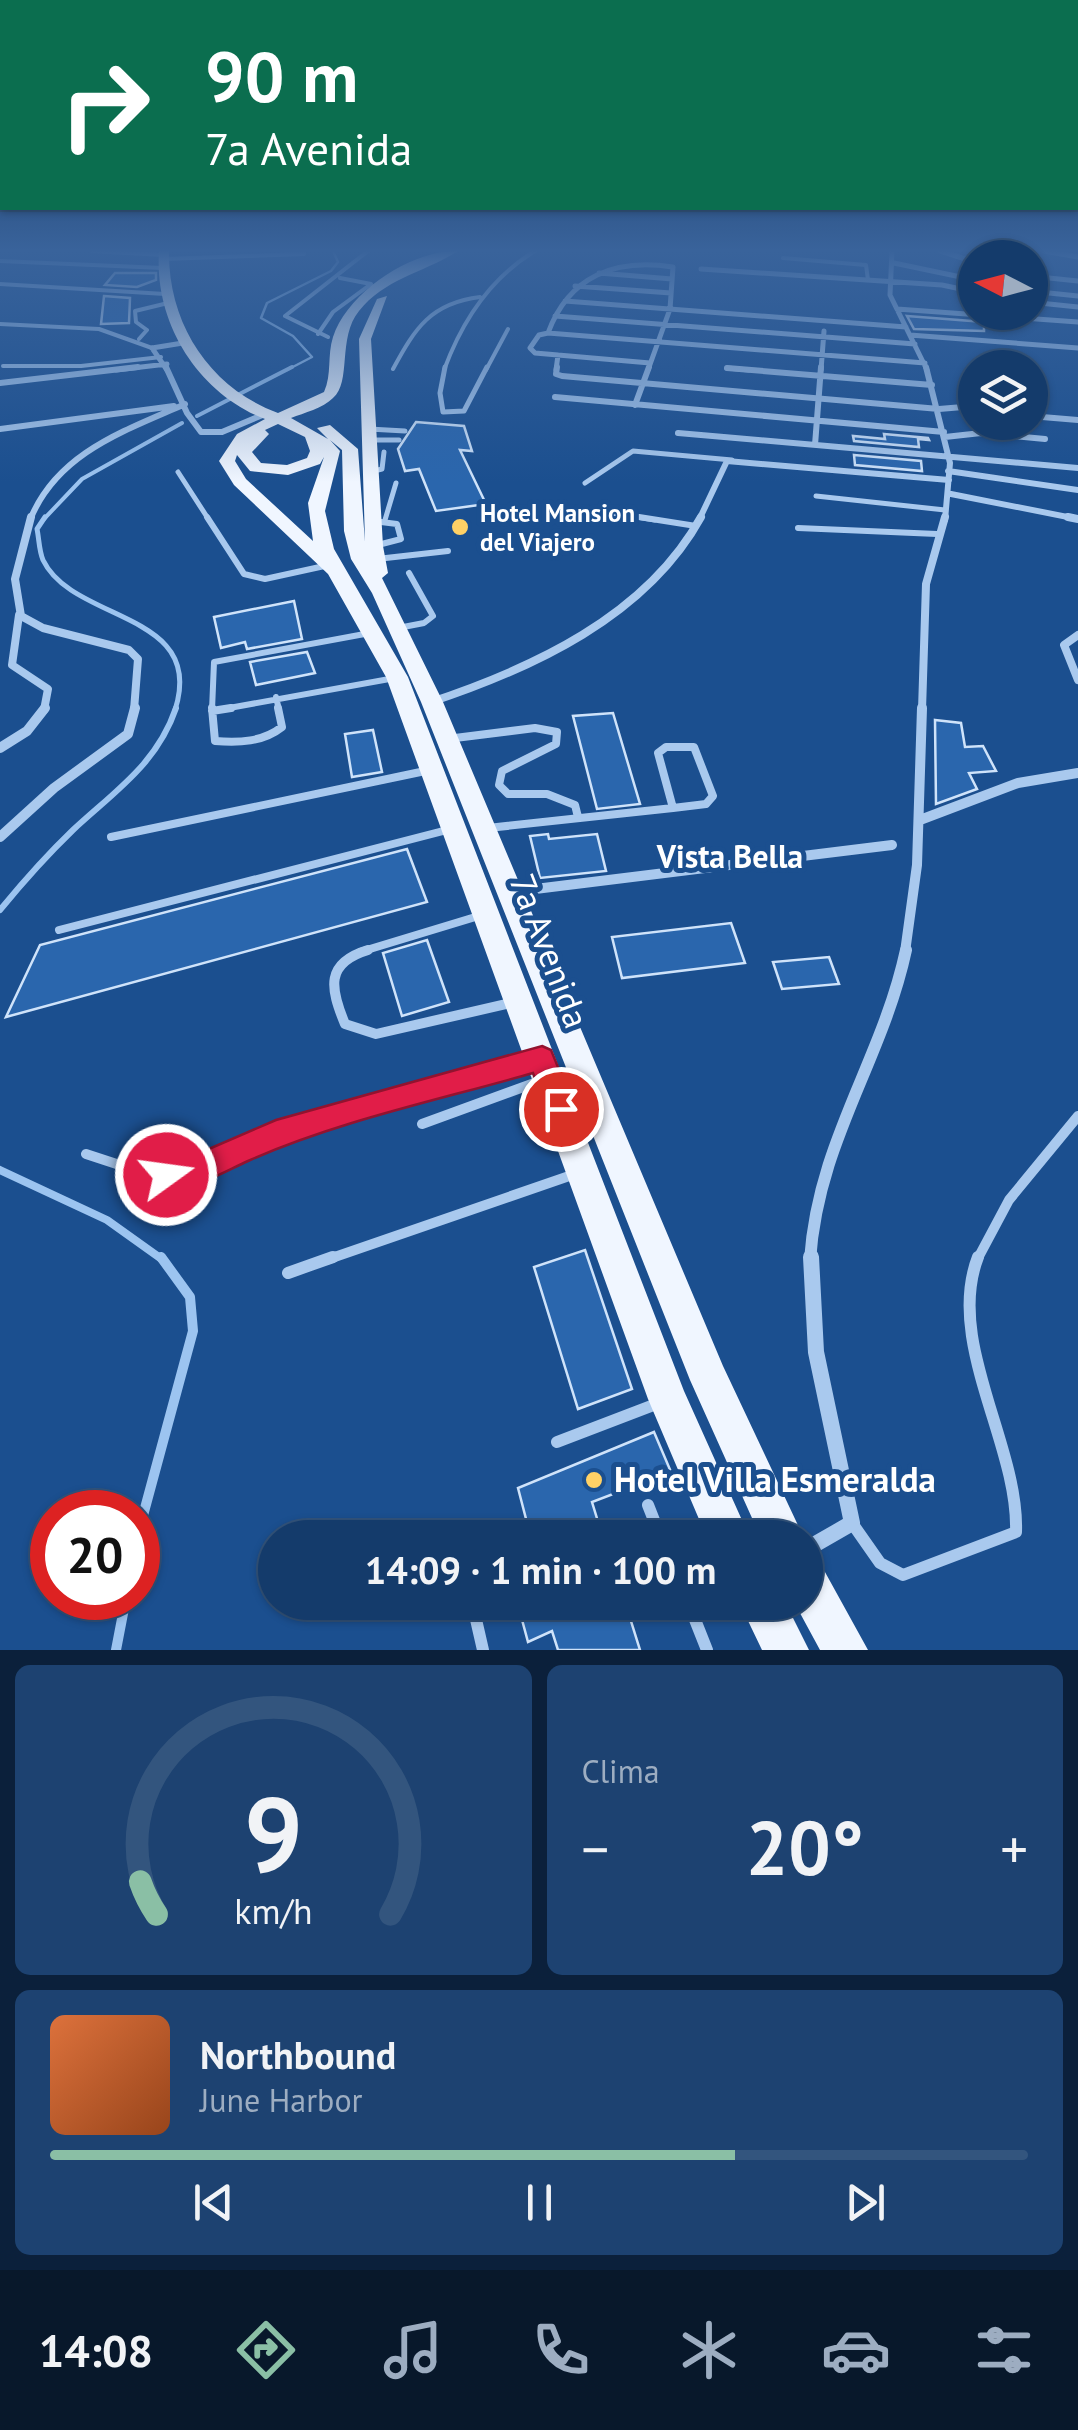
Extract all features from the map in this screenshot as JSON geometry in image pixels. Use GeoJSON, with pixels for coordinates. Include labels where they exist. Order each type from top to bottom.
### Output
{"type":"FeatureCollection","features":[{"type":"Feature","properties":{"kind":"main road"},"geometry":{"type":"LineString","coordinates":[[181,328],[204,368],[226,386],[332,451],[316,512],[332,568]]}},
{"type":"Feature","properties":{"kind":"main road"},"geometry":{"type":"LineString","coordinates":[[331,328],[323,335],[319,391],[265,408],[232,446],[227,458],[230,470],[332,568]]}},
{"type":"Feature","properties":{"kind":"main road"},"geometry":{"type":"LineString","coordinates":[[311,411],[333,390],[342,328]]}},
{"type":"Feature","properties":{"kind":"main road"},"geometry":{"type":"LineString","coordinates":[[265,408],[311,411],[344,394],[358,328]]}},
{"type":"Feature","properties":{"kind":"main road"},"geometry":{"type":"LineString","coordinates":[[370,328],[366,339],[370,472],[379,521],[375,553],[382,593]]}},
{"type":"Feature","properties":{"kind":"main road"},"geometry":{"type":"LineString","coordinates":[[265,408],[242,452],[246,462],[272,471],[306,466],[318,456],[313,437]]}},
{"type":"Feature","properties":{"kind":"main road"},"geometry":{"type":"LineString","coordinates":[[265,408],[329,430],[350,449],[352,531],[360,558],[382,593]]}},
{"type":"Feature","properties":{"kind":"main road","name":"7a Avenida"},"geometry":{"type":"LineString","coordinates":[[332,568],[386,630],[412,695],[446,739],[469,828],[498,903],[716,1397],[774,1520]]}},
{"type":"Feature","properties":{"kind":"main road","name":"7a Avenida"},"geometry":{"type":"LineString","coordinates":[[382,593],[386,630],[412,695],[432,770],[469,828]]}},
{"type":"Feature","properties":{"kind":"main road","name":"7a Avenida"},"geometry":{"type":"LineString","coordinates":[[498,903],[519,1000],[668,1400],[720,1520]]}},
{"type":"Feature","properties":{"kind":"main road"},"geometry":{"type":"LineString","coordinates":[[823,1610],[845,1650]]}},
{"type":"Feature","properties":{"kind":"main road"},"geometry":{"type":"LineString","coordinates":[[770,1620],[786,1650]]}},
{"type":"Feature","properties":{"kind":"street"},"geometry":{"type":"LineString","coordinates":[[548,333],[550,328]]}},
{"type":"Feature","properties":{"kind":"street"},"geometry":{"type":"LineString","coordinates":[[635,404],[663,328]]}},
{"type":"Feature","properties":{"kind":"street"},"geometry":{"type":"LineString","coordinates":[[708,328],[824,336],[911,335],[1078,348]]}},
{"type":"Feature","properties":{"kind":"street"},"geometry":{"type":"LineString","coordinates":[[815,445],[824,328]]}},
{"type":"Feature","properties":{"kind":"street"},"geometry":{"type":"LineString","coordinates":[[871,328],[911,335]]}},
{"type":"Feature","properties":{"kind":"street"},"geometry":{"type":"LineString","coordinates":[[823,1540],[852,1523],[826,1409],[812,1290],[812,1226],[822,1177],[888,1018],[906,952],[920,820],[925,596],[937,534],[951,494],[940,408],[907,328]]}},
{"type":"Feature","properties":{"kind":"street"},"geometry":{"type":"LineString","coordinates":[[650,364],[530,351],[539,336],[548,333],[924,363]]}},
{"type":"Feature","properties":{"kind":"street"},"geometry":{"type":"LineString","coordinates":[[152,348],[188,342]]}},
{"type":"Feature","properties":{"kind":"street"},"geometry":{"type":"LineString","coordinates":[[152,348],[167,364],[196,428],[208,434],[265,408]]}},
{"type":"Feature","properties":{"kind":"street"},"geometry":{"type":"LineString","coordinates":[[558,355],[558,376],[958,407]]}},
{"type":"Feature","properties":{"kind":"street"},"geometry":{"type":"LineString","coordinates":[[0,383],[167,364]]}},
{"type":"Feature","properties":{"kind":"street"},"geometry":{"type":"LineString","coordinates":[[728,368],[932,385]]}},
{"type":"Feature","properties":{"kind":"street"},"geometry":{"type":"LineString","coordinates":[[555,398],[958,434]]}},
{"type":"Feature","properties":{"kind":"street"},"geometry":{"type":"LineString","coordinates":[[0,428],[184,404]]}},
{"type":"Feature","properties":{"kind":"street"},"geometry":{"type":"LineString","coordinates":[[0,838],[54,788],[122,741],[132,727],[139,690],[138,659],[129,650],[34,626],[20,615],[10,598],[9,559],[52,478],[95,447],[184,404]]}},
{"type":"Feature","properties":{"kind":"street"},"geometry":{"type":"LineString","coordinates":[[1048,418],[1078,420]]}},
{"type":"Feature","properties":{"kind":"street"},"geometry":{"type":"LineString","coordinates":[[678,433],[815,445],[1078,490]]}},
{"type":"Feature","properties":{"kind":"street"},"geometry":{"type":"LineString","coordinates":[[785,463],[786,442]]}},
{"type":"Feature","properties":{"kind":"street"},"geometry":{"type":"LineString","coordinates":[[412,695],[600,628],[650,581],[696,526],[724,464],[732,460],[948,470],[1078,468]]}},
{"type":"Feature","properties":{"kind":"street"},"geometry":{"type":"LineString","coordinates":[[951,494],[1078,519]]}},
{"type":"Feature","properties":{"kind":"street"},"geometry":{"type":"LineString","coordinates":[[0,748],[37,723],[48,707],[48,689],[12,666],[20,615]]}},
{"type":"Feature","properties":{"kind":"street"},"geometry":{"type":"LineString","coordinates":[[1078,635],[1064,645],[1078,680]]}},
{"type":"Feature","properties":{"kind":"street"},"geometry":{"type":"LineString","coordinates":[[920,820],[1018,782],[1078,773]]}},
{"type":"Feature","properties":{"kind":"street"},"geometry":{"type":"LineString","coordinates":[[498,903],[892,845]]}},
{"type":"Feature","properties":{"kind":"lane"},"geometry":{"type":"LineString","coordinates":[[72,328],[139,339],[152,348]]}},
{"type":"Feature","properties":{"kind":"lane"},"geometry":{"type":"LineString","coordinates":[[139,339],[148,330],[145,328]]}},
{"type":"Feature","properties":{"kind":"lane"},"geometry":{"type":"LineString","coordinates":[[309,328],[323,335],[326,328]]}},
{"type":"Feature","properties":{"kind":"lane"},"geometry":{"type":"LineString","coordinates":[[393,368],[416,328]]}},
{"type":"Feature","properties":{"kind":"lane"},"geometry":{"type":"LineString","coordinates":[[464,328],[447,363],[443,412],[464,411],[485,380],[496,346],[508,329]]}},
{"type":"Feature","properties":{"kind":"lane"},"geometry":{"type":"LineString","coordinates":[[4,366],[81,366],[161,356]]}},
{"type":"Feature","properties":{"kind":"lane"},"geometry":{"type":"LineString","coordinates":[[369,435],[405,431]]}},
{"type":"Feature","properties":{"kind":"lane"},"geometry":{"type":"LineString","coordinates":[[369,435],[399,440]]}},
{"type":"Feature","properties":{"kind":"lane"},"geometry":{"type":"LineString","coordinates":[[585,483],[633,451],[732,460]]}},
{"type":"Feature","properties":{"kind":"lane"},"geometry":{"type":"LineString","coordinates":[[370,472],[382,469],[384,452]]}},
{"type":"Feature","properties":{"kind":"lane"},"geometry":{"type":"LineString","coordinates":[[178,472],[244,574],[265,579],[332,568]]}},
{"type":"Feature","properties":{"kind":"lane"},"geometry":{"type":"LineString","coordinates":[[375,553],[401,538],[399,526],[379,521],[396,483]]}},
{"type":"Feature","properties":{"kind":"lane"},"geometry":{"type":"LineString","coordinates":[[816,496],[945,510]]}},
{"type":"Feature","properties":{"kind":"lane"},"geometry":{"type":"LineString","coordinates":[[593,510],[696,526]]}},
{"type":"Feature","properties":{"kind":"lane"},"geometry":{"type":"LineString","coordinates":[[798,528],[937,534]]}},
{"type":"Feature","properties":{"kind":"lane"},"geometry":{"type":"LineString","coordinates":[[375,553],[448,551]]}},
{"type":"Feature","properties":{"kind":"lane"},"geometry":{"type":"LineString","coordinates":[[276,698],[282,727],[276,734],[241,741],[214,740],[214,662],[424,623],[433,616],[409,573]]}},
{"type":"Feature","properties":{"kind":"lane"},"geometry":{"type":"LineString","coordinates":[[212,711],[276,698],[412,695]]}},
{"type":"Feature","properties":{"kind":"lane"},"geometry":{"type":"LineString","coordinates":[[446,739],[535,728],[557,732],[556,744],[502,771],[499,785],[508,794],[562,797],[575,804],[578,817]]}},
{"type":"Feature","properties":{"kind":"lane"},"geometry":{"type":"LineString","coordinates":[[58,930],[469,828],[673,808],[711,801],[694,747],[666,747],[658,753],[673,808]]}},
{"type":"Feature","properties":{"kind":"lane"},"geometry":{"type":"LineString","coordinates":[[111,837],[432,770]]}},
{"type":"Feature","properties":{"kind":"lane"},"geometry":{"type":"LineString","coordinates":[[498,903],[346,956],[335,970],[334,999],[345,1024],[376,1034],[519,1000]]}},
{"type":"Feature","properties":{"kind":"lane"},"geometry":{"type":"LineString","coordinates":[[422,1124],[546,1068]]}},
{"type":"Feature","properties":{"kind":"lane"},"geometry":{"type":"LineString","coordinates":[[86,1154],[144,1173],[166,1175],[197,1169],[276,1134],[546,1068]]}},
{"type":"Feature","properties":{"kind":"lane"},"geometry":{"type":"LineString","coordinates":[[852,1523],[880,1563],[903,1575],[1016,1532],[1017,1504],[977,1358],[969,1281],[984,1243],[1009,1200],[1078,1116]]}},
{"type":"Feature","properties":{"kind":"lane"},"geometry":{"type":"LineString","coordinates":[[288,1273],[584,1171]]}},
{"type":"Feature","properties":{"kind":"lane"},"geometry":{"type":"LineString","coordinates":[[558,1442],[668,1400]]}},
{"type":"Feature","properties":{"kind":"lane"},"geometry":{"type":"LineString","coordinates":[[648,1505],[654,1520]]}},
{"type":"Feature","properties":{"kind":"lane"},"geometry":{"type":"LineString","coordinates":[[476,1620],[483,1650]]}},
{"type":"Feature","properties":{"kind":"lane"},"geometry":{"type":"LineString","coordinates":[[695,1620],[707,1650]]}},
{"type":"Feature","properties":{"kind":"building"},"geometry":{"type":"Polygon","coordinates":[[[913,328],[958,328],[984,331],[914,329],[913,328]]]}},
{"type":"Feature","properties":{"kind":"building"},"geometry":{"type":"Polygon","coordinates":[[[416,422],[464,426],[472,451],[460,450],[486,504],[436,511],[419,469],[405,471],[398,449],[416,422]]]}},
{"type":"Feature","properties":{"kind":"building"},"geometry":{"type":"Polygon","coordinates":[[[884,434],[929,440],[918,439],[919,447],[854,441],[853,436],[885,439],[884,434]]]}},
{"type":"Feature","properties":{"kind":"building"},"geometry":{"type":"Polygon","coordinates":[[[854,455],[921,461],[922,471],[855,465],[854,455]]]}},
{"type":"Feature","properties":{"kind":"building"},"geometry":{"type":"Polygon","coordinates":[[[294,601],[302,639],[247,649],[245,642],[221,648],[214,617],[294,601]]]}},
{"type":"Feature","properties":{"kind":"building"},"geometry":{"type":"Polygon","coordinates":[[[307,652],[315,673],[256,685],[250,662],[307,652]]]}},
{"type":"Feature","properties":{"kind":"building"},"geometry":{"type":"Polygon","coordinates":[[[613,713],[640,804],[597,809],[573,716],[613,713]]]}},
{"type":"Feature","properties":{"kind":"building"},"geometry":{"type":"Polygon","coordinates":[[[935,720],[961,723],[965,747],[983,746],[996,771],[969,773],[977,789],[936,804],[935,720]]]}},
{"type":"Feature","properties":{"kind":"building"},"geometry":{"type":"Polygon","coordinates":[[[373,730],[382,772],[352,777],[345,734],[373,730]]]}},
{"type":"Feature","properties":{"kind":"building"},"geometry":{"type":"Polygon","coordinates":[[[548,834],[549,839],[597,834],[606,871],[540,878],[530,836],[548,834]]]}},
{"type":"Feature","properties":{"kind":"building"},"geometry":{"type":"Polygon","coordinates":[[[407,849],[427,902],[6,1017],[40,945],[407,849]]]}},
{"type":"Feature","properties":{"kind":"building"},"geometry":{"type":"Polygon","coordinates":[[[731,923],[745,963],[622,978],[612,937],[731,923]]]}},
{"type":"Feature","properties":{"kind":"building"},"geometry":{"type":"Polygon","coordinates":[[[427,940],[449,1002],[402,1016],[383,953],[427,940]]]}},
{"type":"Feature","properties":{"kind":"building"},"geometry":{"type":"Polygon","coordinates":[[[829,957],[839,984],[782,989],[773,962],[829,957]]]}},
{"type":"Feature","properties":{"kind":"building"},"geometry":{"type":"Polygon","coordinates":[[[585,1250],[632,1389],[578,1409],[534,1267],[585,1250]]]}},
{"type":"Feature","properties":{"kind":"building","name":"Hotel Villa Esmeralda"},"geometry":{"type":"Polygon","coordinates":[[[654,1432],[671,1472],[592,1502],[598,1520],[526,1520],[518,1488],[654,1432]]]}},
{"type":"Feature","properties":{"kind":"building"},"geometry":{"type":"Polygon","coordinates":[[[522,1620],[631,1620],[640,1650],[558,1650],[552,1631],[528,1642],[522,1620]]]}},
{"type":"Feature","properties":{"kind":"waterway"},"geometry":{"type":"LineString","coordinates":[[279,328],[293,336],[312,357],[287,370]]}},
{"type":"Feature","properties":{"kind":"waterway"},"geometry":{"type":"LineString","coordinates":[[197,416],[292,367]]}},
{"type":"Feature","properties":{"kind":"waterway"},"geometry":{"type":"LineString","coordinates":[[43,520],[82,479],[182,423]]}},
{"type":"Feature","properties":{"kind":"waterway"},"geometry":{"type":"LineString","coordinates":[[43,520],[37,529],[41,553],[59,580],[155,636],[172,654],[180,678],[175,710]]}},
{"type":"Feature","properties":{"kind":"waterway"},"geometry":{"type":"LineString","coordinates":[[0,910],[54,849],[146,761],[176,708]]}},
{"type":"Feature","properties":{"kind":"waterway"},"geometry":{"type":"LineString","coordinates":[[0,1170],[107,1220],[163,1260]]}},
{"type":"Feature","properties":{"kind":"waterway"},"geometry":{"type":"LineString","coordinates":[[150,1490],[193,1331],[190,1297],[161,1257]]}},
{"type":"Feature","properties":{"kind":"waterway"},"geometry":{"type":"LineString","coordinates":[[116,1650],[122,1620]]}},
{"type":"Feature","properties":{"kind":"place","name":"Hotel Mansion del Viajero"},"geometry":{"type":"Point","coordinates":[460,527]}},
{"type":"Feature","properties":{"kind":"place","name":"Hotel Villa Esmeralda"},"geometry":{"type":"Point","coordinates":[594,1480]}},
{"type":"Feature","properties":{"kind":"district","name":"Vista Bella"},"geometry":{"type":"Point","coordinates":[730,857]}},
{"type":"Feature","properties":{"kind":"route"},"geometry":{"type":"LineString","coordinates":[[166,1175],[197,1169],[276,1134],[542,1058],[561,1109]]}}]}
